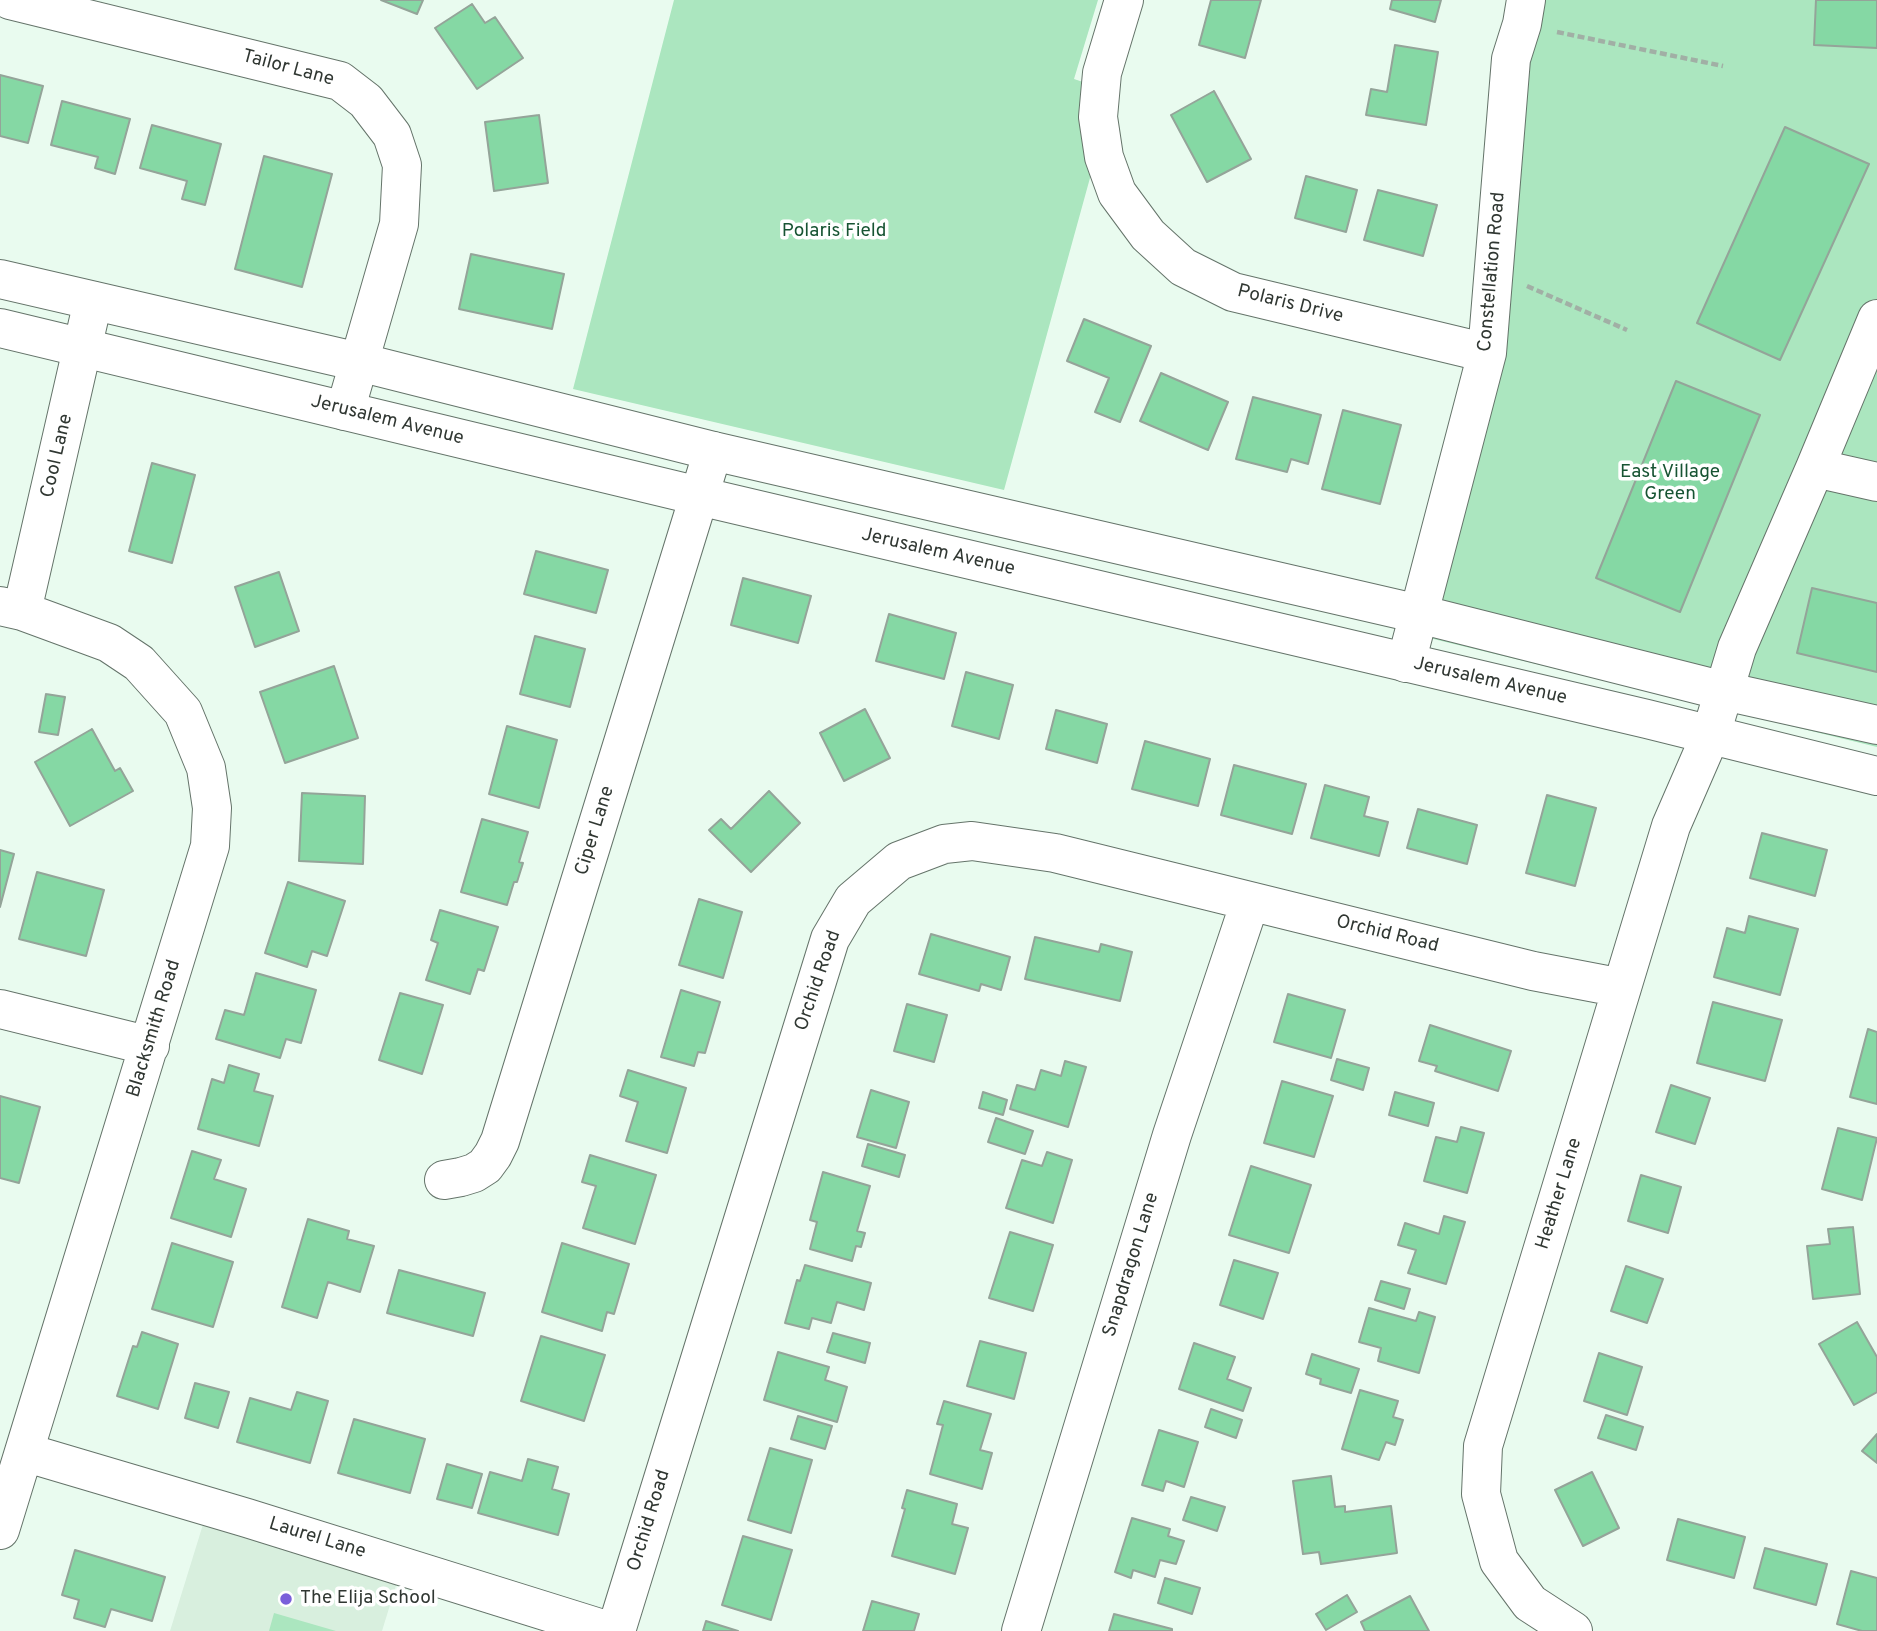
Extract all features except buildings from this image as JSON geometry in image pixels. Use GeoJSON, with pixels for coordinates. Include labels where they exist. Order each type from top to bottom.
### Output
{"type":"FeatureCollection","features":[{"type":"Feature","properties":{"kind":"street","name":"Tailor Lane"},"geometry":{"type":"LineString","coordinates":[[10,0],[64,6],[340,81],[366,101],[392,135],[401,165],[399,224],[345,411]]}},
{"type":"Feature","properties":{"kind":"street","name":"Polaris Drive"},"geometry":{"type":"LineString","coordinates":[[1124,0],[1102,73],[1098,117],[1104,158],[1117,193],[1148,235],[1184,267],[1233,292],[1487,353]]}},
{"type":"Feature","properties":{"kind":"street","name":"Constellation Road"},"geometry":{"type":"LineString","coordinates":[[1406,663],[1487,353],[1511,59],[1524,12]]}},
{"type":"Feature","properties":{"kind":"street"},"geometry":{"type":"LineString","coordinates":[[0,279],[359,362],[713,451],[1419,614],[1724,691],[1877,725]]}},
{"type":"Feature","properties":{"kind":"street","name":"Cool Lane"},"geometry":{"type":"LineString","coordinates":[[11,609],[93,302]]}},
{"type":"Feature","properties":{"kind":"street"},"geometry":{"type":"LineString","coordinates":[[1711,734],[1737,648],[1877,319]]}},
{"type":"Feature","properties":{"kind":"street","name":"Jerusalem Avenue"},"geometry":{"type":"LineString","coordinates":[[0,328],[1711,734],[1877,776]]}},
{"type":"Feature","properties":{"kind":"street","name":"Ciper Lane"},"geometry":{"type":"LineString","coordinates":[[444,1180],[474,1173],[485,1166],[500,1140],[713,451]]}},
{"type":"Feature","properties":{"kind":"street"},"geometry":{"type":"LineString","coordinates":[[1815,468],[1877,482]]}},
{"type":"Feature","properties":{"kind":"street","name":"Blacksmith Road"},"geometry":{"type":"LineString","coordinates":[[0,1530],[210,846],[212,808],[206,768],[183,712],[139,663],[109,643],[11,609]]}},
{"type":"Feature","properties":{"kind":"street","name":"Heather Lane"},"geometry":{"type":"LineString","coordinates":[[1573,1631],[1530,1603],[1499,1561],[1481,1494],[1483,1446],[1671,826],[1711,734]]}},
{"type":"Feature","properties":{"kind":"street","name":"Orchid Road"},"geometry":{"type":"LineString","coordinates":[[616,1631],[830,939],[853,900],[899,861],[944,844],[972,841],[1055,853],[1533,971],[1622,988]]}},
{"type":"Feature","properties":{"kind":"street","name":"Snapdragon Lane"},"geometry":{"type":"LineString","coordinates":[[1021,1631],[1172,1135],[1250,902]]}},
{"type":"Feature","properties":{"kind":"street"},"geometry":{"type":"LineString","coordinates":[[0,1009],[150,1046]]}},
{"type":"Feature","properties":{"kind":"street","name":"Laurel Lane"},"geometry":{"type":"LineString","coordinates":[[24,1452],[258,1521],[609,1631]]}},
{"type":"Feature","properties":{"kind":"path"},"geometry":{"type":"LineString","coordinates":[[1524,12],[1723,66]]}},
{"type":"Feature","properties":{"kind":"path"},"geometry":{"type":"LineString","coordinates":[[1494,272],[1628,330]]}},
{"type":"Feature","properties":{"kind":"shaded area","name":"The Elija School"},"geometry":{"type":"Polygon","coordinates":[[[209,1505],[402,1566],[382,1631],[170,1631],[209,1505]]]}},
{"type":"Feature","properties":{"kind":"green space","name":"Polaris Field"},"geometry":{"type":"Polygon","coordinates":[[[674,0],[1098,0],[1074,79],[1101,88],[1101,138],[1004,490],[573,389],[674,0]]]}},
{"type":"Feature","properties":{"kind":"green space","name":"East Village Green"},"geometry":{"type":"Polygon","coordinates":[[[1527,0],[1877,0],[1877,747],[1417,635],[1527,0]]]}},
{"type":"Feature","properties":{"kind":"green space"},"geometry":{"type":"Polygon","coordinates":[[[274,1613],[336,1631],[269,1631],[274,1613]]]}},
{"type":"Feature","properties":{"kind":"place","name":"The Elija School"},"geometry":{"type":"Point","coordinates":[286,1599]}}]}
